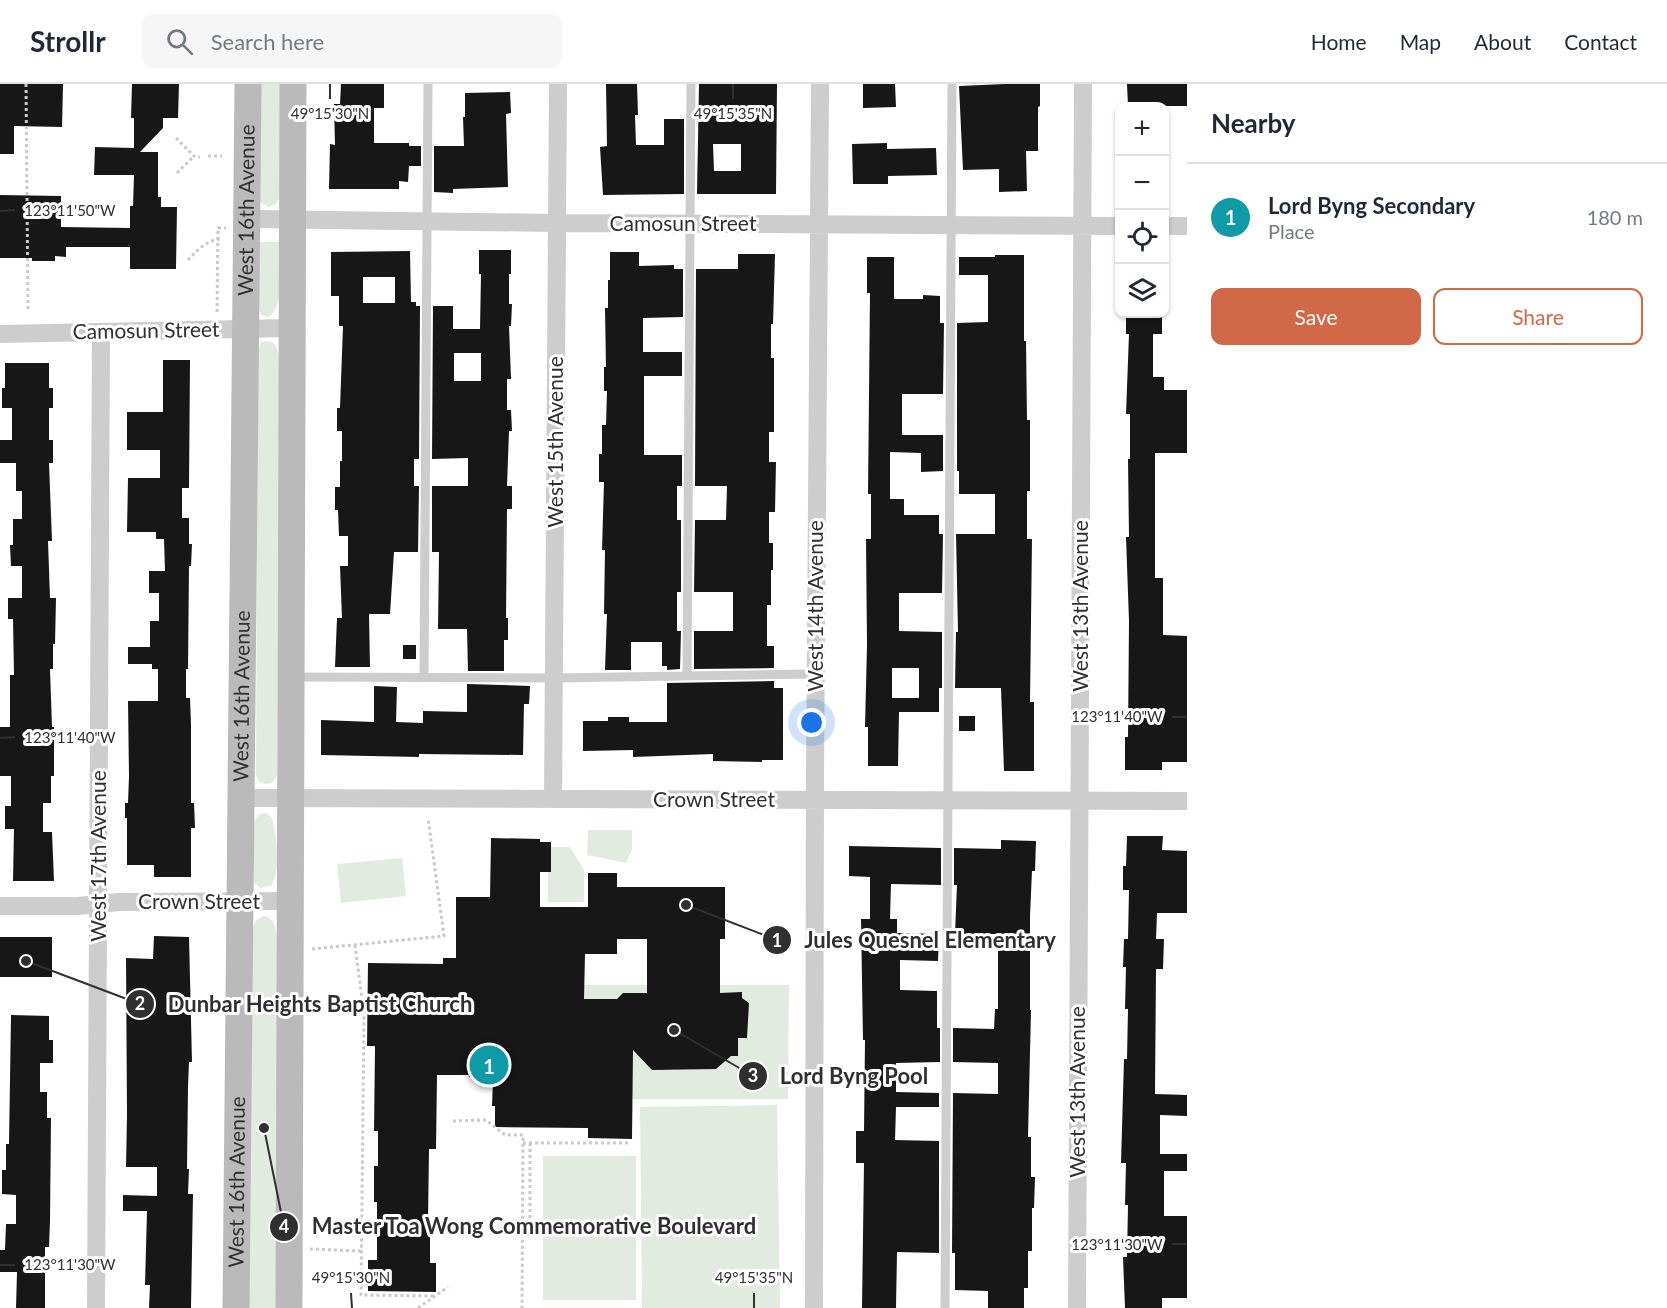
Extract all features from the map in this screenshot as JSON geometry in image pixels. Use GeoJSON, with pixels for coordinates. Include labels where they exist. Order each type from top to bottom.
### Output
{"type":"FeatureCollection","features":[{"type":"Feature","properties":{"kind":"main road","name":"West 16th Avenue"},"geometry":{"type":"LineString","coordinates":[[236,1308],[248,84]]}},
{"type":"Feature","properties":{"kind":"main road"},"geometry":{"type":"LineString","coordinates":[[289,1308],[293,84]]}},
{"type":"Feature","properties":{"kind":"street","name":"West 15th Avenue"},"geometry":{"type":"LineString","coordinates":[[553,799],[558,84]]}},
{"type":"Feature","properties":{"kind":"street","name":"West 14th Avenue"},"geometry":{"type":"LineString","coordinates":[[814,1308],[820,84]]}},
{"type":"Feature","properties":{"kind":"street","name":"West 13th Avenue"},"geometry":{"type":"LineString","coordinates":[[1077,1308],[1083,84]]}},
{"type":"Feature","properties":{"kind":"street","name":"Camosun Street"},"geometry":{"type":"LineString","coordinates":[[247,219],[1115,226]]}},
{"type":"Feature","properties":{"kind":"street"},"geometry":{"type":"LineString","coordinates":[[1169,226],[1187,226]]}},
{"type":"Feature","properties":{"kind":"street","name":"Camosun Street"},"geometry":{"type":"LineString","coordinates":[[0,334],[291,328]]}},
{"type":"Feature","properties":{"kind":"street","name":"West 17th Avenue"},"geometry":{"type":"LineString","coordinates":[[96,1308],[101,332]]}},
{"type":"Feature","properties":{"kind":"street","name":"Crown Street"},"geometry":{"type":"LineString","coordinates":[[242,798],[1187,801]]}},
{"type":"Feature","properties":{"kind":"street","name":"Crown Street"},"geometry":{"type":"LineString","coordinates":[[0,906],[290,901]]}},
{"type":"Feature","properties":{"kind":"lane"},"geometry":{"type":"LineString","coordinates":[[424,677],[428,84]]}},
{"type":"Feature","properties":{"kind":"lane"},"geometry":{"type":"LineString","coordinates":[[687,676],[691,84]]}},
{"type":"Feature","properties":{"kind":"lane"},"geometry":{"type":"LineString","coordinates":[[945,1308],[946,800],[952,84]]}},
{"type":"Feature","properties":{"kind":"lane"},"geometry":{"type":"LineString","coordinates":[[290,677],[554,678],[816,674]]}},
{"type":"Feature","properties":{"kind":"path"},"geometry":{"type":"LineString","coordinates":[[26,84],[28,310]]}},
{"type":"Feature","properties":{"kind":"path"},"geometry":{"type":"LineString","coordinates":[[176,138],[194,156],[200,157]]}},
{"type":"Feature","properties":{"kind":"path"},"geometry":{"type":"LineString","coordinates":[[177,173],[194,156]]}},
{"type":"Feature","properties":{"kind":"path"},"geometry":{"type":"LineString","coordinates":[[208,156],[222,156]]}},
{"type":"Feature","properties":{"kind":"path"},"geometry":{"type":"LineString","coordinates":[[217,329],[220,239],[218,228],[233,228],[247,219]]}},
{"type":"Feature","properties":{"kind":"path"},"geometry":{"type":"LineString","coordinates":[[188,260],[203,245],[220,239]]}},
{"type":"Feature","properties":{"kind":"path"},"geometry":{"type":"LineString","coordinates":[[312,949],[444,936],[428,818]]}},
{"type":"Feature","properties":{"kind":"path"},"geometry":{"type":"LineString","coordinates":[[355,945],[364,1014],[361,1294],[436,1296]]}},
{"type":"Feature","properties":{"kind":"path"},"geometry":{"type":"LineString","coordinates":[[453,1121],[486,1120],[505,1135],[523,1135],[522,1308]]}},
{"type":"Feature","properties":{"kind":"path"},"geometry":{"type":"LineString","coordinates":[[523,1143],[630,1143]]}},
{"type":"Feature","properties":{"kind":"path"},"geometry":{"type":"LineString","coordinates":[[523,1229],[530,1229],[530,1143]]}},
{"type":"Feature","properties":{"kind":"path"},"geometry":{"type":"LineString","coordinates":[[310,1250],[361,1251]]}},
{"type":"Feature","properties":{"kind":"path"},"geometry":{"type":"LineString","coordinates":[[418,1308],[448,1287]]}},
{"type":"Feature","properties":{"kind":"shaded area"},"geometry":{"type":"Polygon","coordinates":[[[260,84],[280,84],[280,197],[276,204],[269,207],[261,203],[259,198],[260,84]]]}},
{"type":"Feature","properties":{"kind":"shaded area"},"geometry":{"type":"Polygon","coordinates":[[[259,242],[280,242],[280,294],[274,312],[268,317],[261,315],[259,308],[259,242]]]}},
{"type":"Feature","properties":{"kind":"shaded area"},"geometry":{"type":"Polygon","coordinates":[[[261,342],[275,344],[279,359],[277,776],[274,781],[267,784],[260,782],[256,775],[258,351],[261,342]]]}},
{"type":"Feature","properties":{"kind":"shaded area"},"geometry":{"type":"Polygon","coordinates":[[[266,813],[272,818],[277,843],[277,861],[271,886],[260,888],[253,882],[252,824],[260,814],[266,813]]]}},
{"type":"Feature","properties":{"kind":"shaded area"},"geometry":{"type":"Polygon","coordinates":[[[588,830],[632,830],[632,850],[626,863],[587,855],[588,830]]]}},
{"type":"Feature","properties":{"kind":"shaded area"},"geometry":{"type":"Polygon","coordinates":[[[548,847],[570,847],[584,870],[584,902],[548,902],[548,847]]]}},
{"type":"Feature","properties":{"kind":"shaded area"},"geometry":{"type":"Polygon","coordinates":[[[402,858],[406,896],[341,903],[337,864],[402,858]]]}},
{"type":"Feature","properties":{"kind":"shaded area"},"geometry":{"type":"Polygon","coordinates":[[[266,916],[273,921],[281,949],[279,1308],[247,1308],[248,941],[258,919],[266,916]]]}},
{"type":"Feature","properties":{"kind":"shaded area"},"geometry":{"type":"Polygon","coordinates":[[[584,985],[789,985],[788,1099],[584,1099],[584,985]]]}},
{"type":"Feature","properties":{"kind":"shaded area"},"geometry":{"type":"Polygon","coordinates":[[[777,1105],[780,1308],[642,1308],[640,1107],[777,1105]]]}},
{"type":"Feature","properties":{"kind":"shaded area"},"geometry":{"type":"Polygon","coordinates":[[[543,1156],[636,1156],[636,1300],[543,1300],[543,1156]]]}},
{"type":"Feature","properties":{"kind":"building"},"geometry":{"type":"Polygon","coordinates":[[[0,84],[63,84],[62,127],[14,126],[14,154],[0,154],[0,84]]]}},
{"type":"Feature","properties":{"kind":"building"},"geometry":{"type":"Polygon","coordinates":[[[132,84],[179,84],[178,118],[163,118],[163,128],[140,152],[158,152],[158,197],[161,197],[161,207],[177,207],[176,269],[130,269],[130,247],[66,247],[66,257],[55,256],[55,261],[0,258],[0,195],[61,196],[61,227],[130,228],[134,175],[94,175],[95,147],[134,148],[134,118],[131,118],[132,84]]]}},
{"type":"Feature","properties":{"kind":"building"},"geometry":{"type":"Polygon","coordinates":[[[341,84],[384,84],[384,108],[374,108],[374,143],[409,143],[409,146],[421,146],[421,166],[409,166],[408,182],[399,181],[399,189],[329,189],[330,144],[335,145],[334,104],[340,104],[341,84]]]}},
{"type":"Feature","properties":{"kind":"building"},"geometry":{"type":"Polygon","coordinates":[[[606,84],[637,84],[636,145],[664,145],[664,119],[684,119],[684,194],[603,195],[600,147],[607,146],[606,84]]]}},
{"type":"Feature","properties":{"kind":"building"},"geometry":{"type":"Polygon","coordinates":[[[699,84],[777,84],[776,194],[697,194],[699,84]],[[713,144],[714,171],[741,171],[741,144],[713,144]]]}},
{"type":"Feature","properties":{"kind":"building"},"geometry":{"type":"Polygon","coordinates":[[[863,84],[895,84],[896,107],[863,108],[863,84]]]}},
{"type":"Feature","properties":{"kind":"building"},"geometry":{"type":"Polygon","coordinates":[[[1040,84],[1038,151],[1026,151],[1027,191],[999,192],[999,169],[963,170],[959,86],[1040,84]]]}},
{"type":"Feature","properties":{"kind":"building"},"geometry":{"type":"Polygon","coordinates":[[[1127,84],[1187,84],[1187,106],[1169,106],[1169,102],[1128,102],[1127,84]]]}},
{"type":"Feature","properties":{"kind":"building"},"geometry":{"type":"Polygon","coordinates":[[[510,92],[511,113],[506,114],[508,187],[453,189],[453,193],[434,192],[434,146],[464,146],[465,93],[510,92]]]}},
{"type":"Feature","properties":{"kind":"building"},"geometry":{"type":"Polygon","coordinates":[[[887,143],[887,149],[936,148],[937,175],[888,176],[888,184],[853,184],[852,144],[887,143]]]}},
{"type":"Feature","properties":{"kind":"building"},"geometry":{"type":"Polygon","coordinates":[[[479,250],[511,250],[509,304],[512,304],[511,326],[509,326],[511,379],[507,379],[507,410],[511,410],[512,431],[509,431],[507,486],[512,486],[512,509],[507,509],[506,618],[508,618],[508,640],[504,640],[504,671],[468,671],[467,629],[438,629],[439,552],[432,552],[432,486],[468,486],[468,458],[432,459],[433,306],[453,306],[453,329],[480,329],[481,274],[479,274],[479,250]],[[454,353],[454,381],[481,381],[481,353],[454,353]]]}},
{"type":"Feature","properties":{"kind":"building"},"geometry":{"type":"Polygon","coordinates":[[[410,251],[411,302],[416,302],[416,306],[420,306],[419,459],[414,459],[414,486],[419,486],[418,552],[394,552],[390,614],[369,614],[370,667],[335,667],[337,618],[342,618],[340,566],[348,566],[348,536],[339,536],[338,510],[335,510],[335,487],[340,487],[340,461],[342,461],[342,431],[337,431],[337,408],[340,408],[343,326],[339,326],[339,296],[331,296],[331,252],[410,251]],[[363,277],[363,303],[395,303],[395,277],[363,277]]]}},
{"type":"Feature","properties":{"kind":"building"},"geometry":{"type":"Polygon","coordinates":[[[610,252],[639,252],[639,266],[674,265],[674,269],[683,269],[683,317],[643,318],[643,352],[682,352],[682,376],[644,376],[644,455],[682,455],[682,486],[677,486],[677,520],[681,520],[681,592],[677,592],[677,631],[681,631],[680,669],[667,670],[667,666],[662,666],[662,642],[631,642],[631,670],[605,670],[607,614],[604,614],[605,550],[602,550],[604,482],[599,482],[599,454],[602,454],[602,425],[606,425],[605,308],[608,308],[610,252]]]}},
{"type":"Feature","properties":{"kind":"building"},"geometry":{"type":"Polygon","coordinates":[[[738,254],[775,254],[773,324],[771,324],[771,358],[774,358],[774,432],[769,432],[769,462],[776,462],[775,512],[769,512],[769,543],[773,543],[773,570],[771,570],[771,605],[767,605],[767,646],[774,646],[774,668],[694,669],[694,631],[733,631],[733,592],[694,592],[695,520],[726,520],[727,486],[695,486],[696,269],[738,269],[738,254]]]}},
{"type":"Feature","properties":{"kind":"building"},"geometry":{"type":"Polygon","coordinates":[[[995,255],[1024,255],[1024,341],[1026,341],[1027,420],[1030,420],[1027,539],[1032,539],[1030,702],[1034,702],[1034,771],[1004,771],[1001,688],[955,688],[956,632],[958,632],[956,534],[995,534],[995,494],[959,494],[957,323],[988,322],[988,275],[959,275],[959,257],[995,257],[995,255]]]}},
{"type":"Feature","properties":{"kind":"building"},"geometry":{"type":"Polygon","coordinates":[[[867,257],[894,257],[894,299],[923,299],[923,295],[940,296],[940,323],[944,323],[943,394],[902,394],[902,435],[943,435],[943,471],[921,472],[921,453],[890,452],[890,499],[904,499],[904,515],[939,515],[939,534],[943,534],[942,593],[899,593],[899,631],[942,632],[942,688],[939,688],[939,712],[899,712],[898,766],[868,766],[868,727],[865,727],[866,539],[871,539],[871,494],[868,494],[870,293],[867,293],[867,257]],[[892,668],[892,698],[919,698],[919,668],[892,668]]]}},
{"type":"Feature","properties":{"kind":"building"},"geometry":{"type":"Polygon","coordinates":[[[1126,318],[1162,318],[1162,334],[1153,334],[1153,377],[1164,377],[1164,390],[1187,390],[1187,453],[1155,453],[1155,578],[1163,578],[1163,635],[1187,636],[1187,762],[1162,762],[1162,770],[1125,770],[1125,737],[1128,737],[1129,621],[1126,537],[1129,537],[1128,459],[1130,459],[1130,414],[1126,414],[1129,334],[1126,334],[1126,318]]]}},
{"type":"Feature","properties":{"kind":"building"},"geometry":{"type":"Polygon","coordinates":[[[163,360],[190,360],[189,488],[182,488],[182,518],[189,518],[189,544],[192,544],[191,566],[189,566],[188,669],[186,669],[186,698],[190,698],[191,803],[194,803],[195,828],[191,828],[191,877],[154,877],[154,865],[127,865],[125,803],[128,803],[129,776],[128,701],[158,701],[158,669],[152,669],[152,664],[128,664],[128,647],[150,647],[150,621],[159,621],[159,593],[149,593],[149,571],[165,571],[164,539],[156,539],[156,532],[127,532],[128,478],[160,478],[160,450],[127,450],[127,412],[163,412],[163,360]]]}},
{"type":"Feature","properties":{"kind":"building"},"geometry":{"type":"Polygon","coordinates":[[[5,363],[49,363],[49,388],[53,388],[53,408],[49,408],[49,440],[53,440],[53,463],[49,463],[52,541],[48,541],[50,598],[56,598],[53,669],[50,669],[52,727],[54,727],[54,776],[51,776],[51,803],[43,803],[43,832],[52,832],[54,881],[13,881],[14,829],[5,829],[5,806],[11,806],[11,776],[0,776],[0,727],[10,727],[10,675],[14,675],[13,619],[8,619],[8,598],[22,598],[22,566],[11,566],[10,545],[13,545],[13,519],[22,519],[22,491],[16,491],[16,463],[0,463],[0,440],[12,440],[12,408],[2,408],[5,363]]]}},
{"type":"Feature","properties":{"kind":"building"},"geometry":{"type":"Polygon","coordinates":[[[403,645],[416,645],[416,659],[403,659],[403,645]]]}},
{"type":"Feature","properties":{"kind":"building"},"geometry":{"type":"Polygon","coordinates":[[[774,681],[774,688],[783,688],[783,760],[713,761],[713,754],[633,757],[633,750],[583,751],[583,721],[608,721],[608,717],[629,717],[629,722],[667,722],[667,683],[774,681]]]}},
{"type":"Feature","properties":{"kind":"building"},"geometry":{"type":"Polygon","coordinates":[[[467,684],[530,686],[529,704],[524,704],[523,755],[419,754],[419,757],[321,755],[321,720],[374,722],[374,686],[397,687],[396,722],[423,723],[423,711],[467,712],[467,684]]]}},
{"type":"Feature","properties":{"kind":"building"},"geometry":{"type":"Polygon","coordinates":[[[959,716],[975,716],[975,731],[959,731],[959,716]]]}},
{"type":"Feature","properties":{"kind":"building"},"geometry":{"type":"Polygon","coordinates":[[[1127,836],[1163,836],[1162,850],[1187,851],[1187,913],[1157,913],[1156,939],[1164,939],[1163,969],[1156,969],[1155,1094],[1187,1095],[1187,1116],[1160,1115],[1160,1154],[1187,1154],[1187,1171],[1164,1171],[1164,1216],[1187,1216],[1187,1298],[1162,1298],[1162,1308],[1125,1308],[1123,1257],[1127,1257],[1128,1205],[1125,1205],[1126,1163],[1121,1163],[1128,1009],[1125,1009],[1126,967],[1123,967],[1124,939],[1128,939],[1129,890],[1123,890],[1127,836]]]}},
{"type":"Feature","properties":{"kind":"building"},"geometry":{"type":"Polygon","coordinates":[[[491,838],[540,839],[540,842],[551,842],[551,872],[540,872],[540,907],[588,907],[588,873],[617,873],[617,887],[725,887],[725,939],[720,939],[720,993],[742,992],[742,998],[749,1003],[747,1038],[738,1038],[738,1056],[731,1056],[716,1069],[652,1070],[633,1050],[632,1139],[588,1138],[588,1128],[495,1127],[495,1106],[492,1106],[493,1080],[469,1077],[469,1075],[437,1075],[436,1149],[429,1149],[428,1220],[430,1220],[430,1263],[436,1263],[436,1292],[368,1291],[368,1260],[377,1260],[377,1202],[374,1202],[374,1166],[378,1166],[378,1131],[374,1131],[375,1046],[367,1046],[368,963],[443,964],[443,958],[456,958],[456,897],[490,897],[491,838]],[[617,939],[617,954],[585,954],[584,999],[617,999],[623,993],[647,993],[647,939],[617,939]]]}},
{"type":"Feature","properties":{"kind":"building"},"geometry":{"type":"Polygon","coordinates":[[[1001,840],[1036,841],[1030,916],[1031,1010],[1028,1137],[1031,1137],[1031,1177],[1035,1177],[1032,1251],[1028,1251],[1028,1288],[1024,1288],[1024,1308],[988,1308],[988,1291],[955,1290],[955,1253],[952,1253],[953,1093],[998,1094],[998,1063],[953,1062],[953,1028],[994,1029],[995,1009],[998,1009],[998,934],[955,934],[957,885],[954,885],[954,848],[1001,849],[1001,840]]]}},
{"type":"Feature","properties":{"kind":"building"},"geometry":{"type":"Polygon","coordinates":[[[849,846],[941,848],[941,885],[891,884],[890,919],[897,919],[897,933],[939,934],[938,961],[900,960],[900,990],[937,991],[940,1062],[896,1063],[896,1092],[939,1093],[939,1107],[896,1107],[895,1140],[939,1141],[939,1253],[897,1252],[896,1308],[862,1308],[864,1163],[856,1163],[856,1131],[864,1131],[865,1040],[863,1040],[861,919],[870,919],[870,877],[849,876],[849,846]]]}},
{"type":"Feature","properties":{"kind":"building"},"geometry":{"type":"Polygon","coordinates":[[[154,936],[189,937],[192,1062],[189,1062],[187,1169],[189,1169],[188,1194],[193,1194],[191,1308],[149,1308],[150,1285],[145,1285],[147,1211],[123,1211],[123,1195],[157,1196],[157,1167],[126,1167],[126,958],[153,959],[154,936]]]}},
{"type":"Feature","properties":{"kind":"building"},"geometry":{"type":"Polygon","coordinates":[[[0,937],[52,937],[52,977],[0,977],[0,937]]]}},
{"type":"Feature","properties":{"kind":"building"},"geometry":{"type":"Polygon","coordinates":[[[11,1015],[49,1016],[49,1040],[53,1040],[53,1063],[40,1063],[40,1092],[47,1092],[47,1118],[51,1118],[50,1221],[49,1247],[45,1247],[45,1308],[16,1308],[17,1272],[0,1272],[0,1250],[5,1250],[6,1224],[16,1224],[16,1195],[2,1194],[2,1170],[6,1170],[6,1144],[9,1144],[11,1015]]]}},
{"type":"Feature","properties":{"kind":"place","name":"Jules Quesnel Elementary"},"geometry":{"type":"Point","coordinates":[686,905]}},
{"type":"Feature","properties":{"kind":"place","name":"Dunbar Heights Baptist Church"},"geometry":{"type":"Point","coordinates":[26,961]}},
{"type":"Feature","properties":{"kind":"place","name":"Lord Byng Pool"},"geometry":{"type":"Point","coordinates":[674,1030]}},
{"type":"Feature","properties":{"kind":"place","name":"Lord Byng Secondary"},"geometry":{"type":"Point","coordinates":[489,1065]}},
{"type":"Feature","properties":{"kind":"place","name":"Master Toa Wong Commemorative Boulevard"},"geometry":{"type":"Point","coordinates":[264,1128]}}]}
